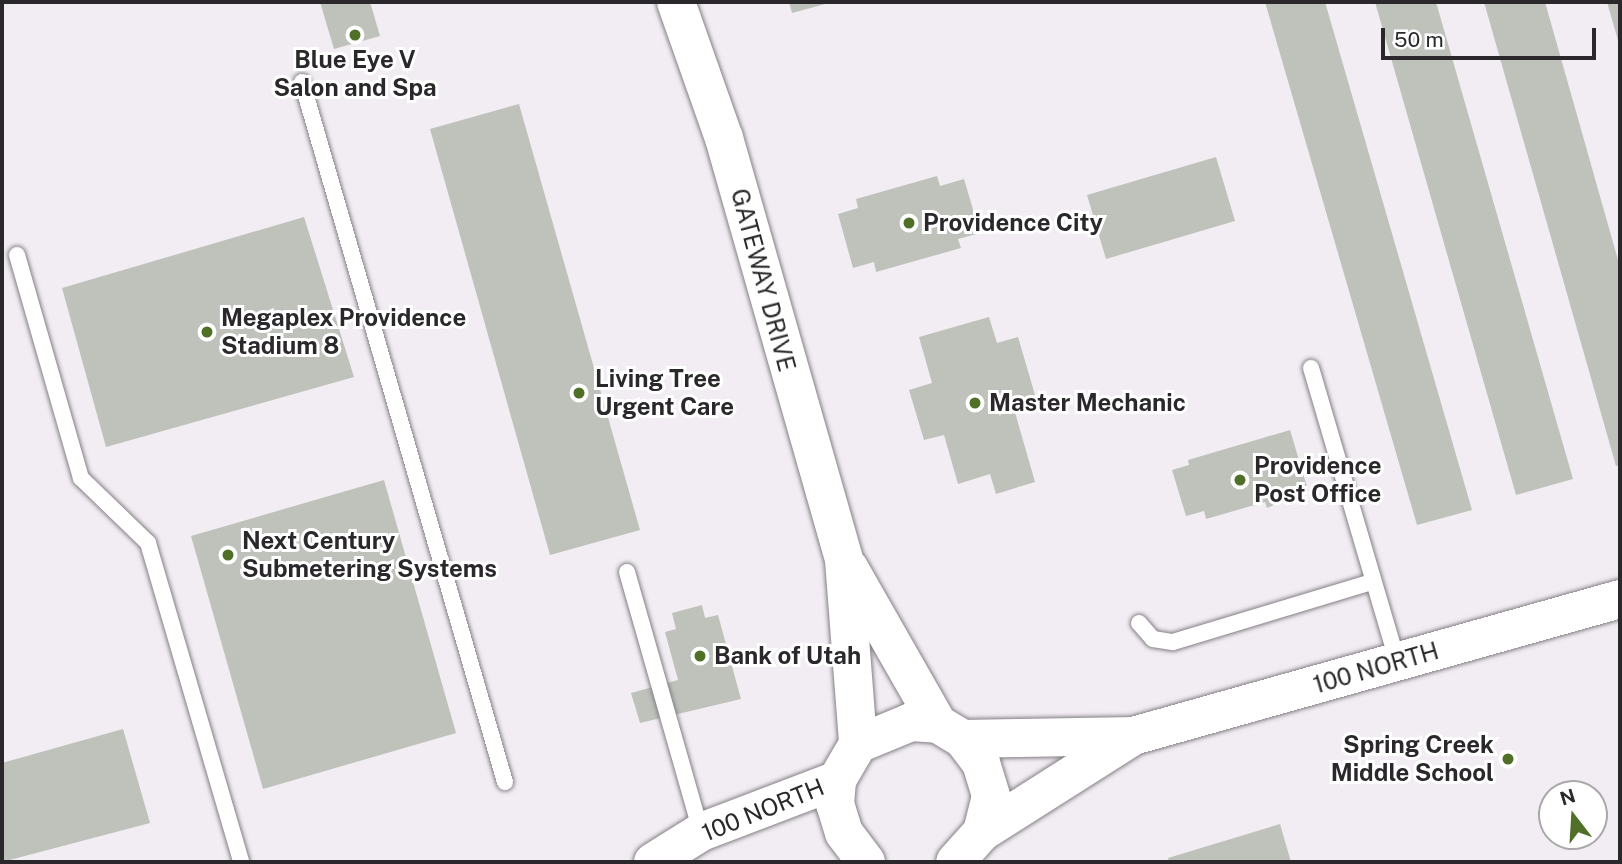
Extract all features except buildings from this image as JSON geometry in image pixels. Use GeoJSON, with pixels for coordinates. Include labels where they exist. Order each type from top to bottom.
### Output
{"type":"FeatureCollection","features":[{"type":"Feature","properties":{"kind":"main road","name":"GATEWAY DRIVE"},"geometry":{"type":"LineString","coordinates":[[676,2],[724,138],[844,561],[858,744]]}},
{"type":"Feature","properties":{"kind":"main road","name":"GATEWAY DRIVE"},"geometry":{"type":"LineString","coordinates":[[844,561],[951,732],[981,763],[991,796],[964,854]]}},
{"type":"Feature","properties":{"kind":"main road","name":"100 NORTH"},"geometry":{"type":"LineString","coordinates":[[858,744],[911,722],[951,732],[1133,736],[1620,599]]}},
{"type":"Feature","properties":{"kind":"main road","name":"100 NORTH"},"geometry":{"type":"LineString","coordinates":[[964,854],[1133,736]]}},
{"type":"Feature","properties":{"kind":"main road"},"geometry":{"type":"LineString","coordinates":[[858,744],[837,780],[835,804],[844,832],[859,862]]}},
{"type":"Feature","properties":{"kind":"main road","name":"100 NORTH"},"geometry":{"type":"LineString","coordinates":[[653,862],[701,832],[837,780]]}},
{"type":"Feature","properties":{"kind":"lane"},"geometry":{"type":"LineString","coordinates":[[302,82],[505,782]]}},
{"type":"Feature","properties":{"kind":"lane"},"geometry":{"type":"LineString","coordinates":[[17,255],[81,478],[148,543],[241,862]]}},
{"type":"Feature","properties":{"kind":"lane"},"geometry":{"type":"LineString","coordinates":[[1311,368],[1397,661]]}},
{"type":"Feature","properties":{"kind":"lane"},"geometry":{"type":"LineString","coordinates":[[627,572],[701,832]]}},
{"type":"Feature","properties":{"kind":"lane"},"geometry":{"type":"LineString","coordinates":[[1139,623],[1153,639],[1173,642],[1372,582]]}},
{"type":"Feature","properties":{"kind":"place","name":"Blue Eye V Salon and Spa"},"geometry":{"type":"Point","coordinates":[355,35]}},
{"type":"Feature","properties":{"kind":"place","name":"Providence City"},"geometry":{"type":"Point","coordinates":[909,223]}},
{"type":"Feature","properties":{"kind":"place","name":"Megaplex Providence Stadium 8"},"geometry":{"type":"Point","coordinates":[207,332]}},
{"type":"Feature","properties":{"kind":"place","name":"Living Tree Urgent Care"},"geometry":{"type":"Point","coordinates":[579,393]}},
{"type":"Feature","properties":{"kind":"place","name":"Master Mechanic"},"geometry":{"type":"Point","coordinates":[975,403]}},
{"type":"Feature","properties":{"kind":"place","name":"Providence Post Office"},"geometry":{"type":"Point","coordinates":[1240,480]}},
{"type":"Feature","properties":{"kind":"place","name":"Next Century Submetering Systems"},"geometry":{"type":"Point","coordinates":[228,555]}},
{"type":"Feature","properties":{"kind":"place","name":"Bank of Utah"},"geometry":{"type":"Point","coordinates":[700,656]}},
{"type":"Feature","properties":{"kind":"place","name":"Spring Creek Middle School"},"geometry":{"type":"Point","coordinates":[1508,759]}}]}
